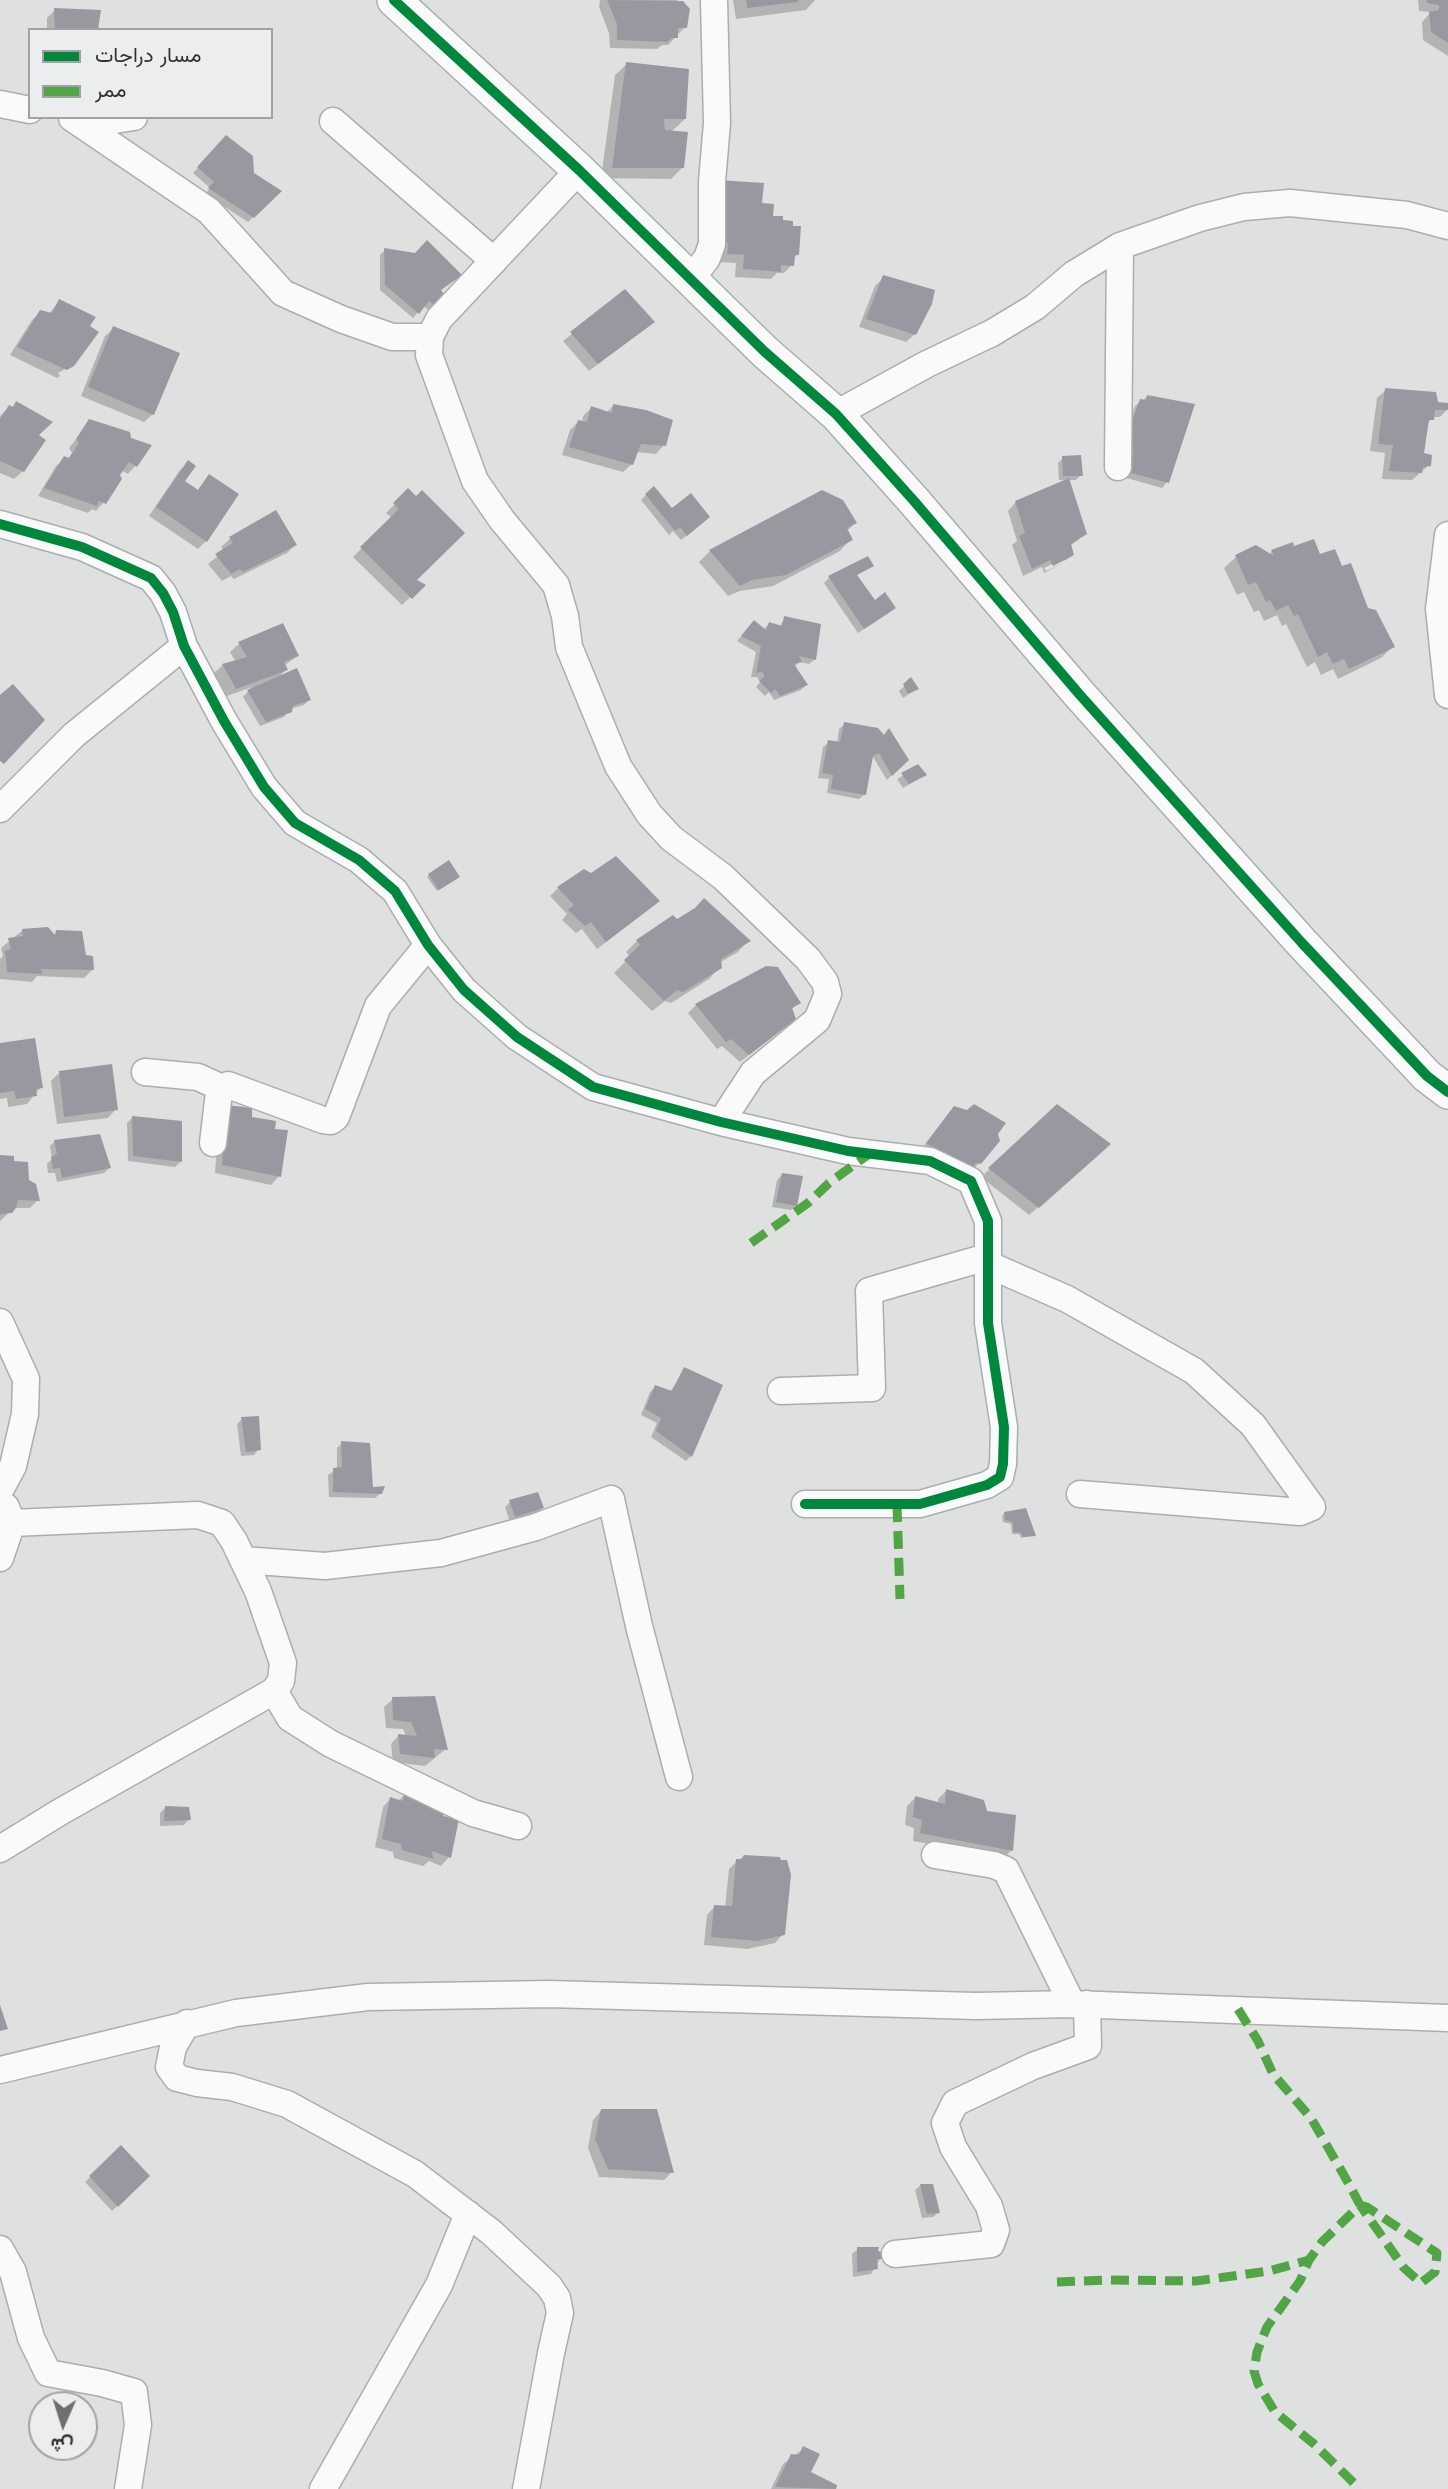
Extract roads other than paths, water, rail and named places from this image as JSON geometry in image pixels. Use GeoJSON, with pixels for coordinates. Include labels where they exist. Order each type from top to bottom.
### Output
{"type":"FeatureCollection","features":[{"type":"Feature","properties":{"kind":"street"},"geometry":{"type":"LineString","coordinates":[[394,0],[579,170],[765,352],[835,414],[914,501],[1080,695],[1302,943],[1427,1076],[1448,1092]]}},
{"type":"Feature","properties":{"kind":"street"},"geometry":{"type":"LineString","coordinates":[[691,279],[712,244],[712,182],[717,123],[714,0]]}},
{"type":"Feature","properties":{"kind":"street"},"geometry":{"type":"LineString","coordinates":[[0,104],[28,110]]}},
{"type":"Feature","properties":{"kind":"street"},"geometry":{"type":"LineString","coordinates":[[74,119],[209,211],[283,293],[341,319],[392,337],[430,337]]}},
{"type":"Feature","properties":{"kind":"street"},"geometry":{"type":"LineString","coordinates":[[84,119],[103,122],[122,119]]}},
{"type":"Feature","properties":{"kind":"street"},"geometry":{"type":"LineString","coordinates":[[333,121],[494,261]]}},
{"type":"Feature","properties":{"kind":"street"},"geometry":{"type":"LineString","coordinates":[[579,170],[439,319],[430,337],[429,355],[475,481],[502,520],[556,585],[565,616],[569,647],[618,766],[649,814],[671,838],[723,877],[808,959],[825,982],[828,994],[817,1020],[753,1073],[721,1122]]}},
{"type":"Feature","properties":{"kind":"street"},"geometry":{"type":"LineString","coordinates":[[835,414],[927,364],[992,333],[1035,307],[1074,274],[1120,246],[1200,218],[1244,206],[1290,204],[1407,215],[1448,226]]}},
{"type":"Feature","properties":{"kind":"street"},"geometry":{"type":"LineString","coordinates":[[1118,467],[1120,246]]}},
{"type":"Feature","properties":{"kind":"street"},"geometry":{"type":"LineString","coordinates":[[0,524],[82,547],[151,578],[173,612],[184,646],[224,721],[264,787],[295,823],[359,860],[395,891],[428,945],[464,990],[517,1037],[593,1087],[721,1122],[848,1151],[930,1161],[971,1181],[988,1220],[988,1323],[1004,1427],[1000,1477],[987,1485],[920,1504],[805,1504]]}},
{"type":"Feature","properties":{"kind":"street"},"geometry":{"type":"LineString","coordinates":[[1448,535],[1439,609],[1448,695]]}},
{"type":"Feature","properties":{"kind":"street"},"geometry":{"type":"LineString","coordinates":[[0,809],[74,735],[184,646]]}},
{"type":"Feature","properties":{"kind":"street"},"geometry":{"type":"LineString","coordinates":[[213,1143],[219,1092],[229,1085],[323,1120],[331,1121],[336,1117],[378,1006],[428,945]]}},
{"type":"Feature","properties":{"kind":"street"},"geometry":{"type":"LineString","coordinates":[[145,1072],[198,1077],[222,1088]]}},
{"type":"Feature","properties":{"kind":"street"},"geometry":{"type":"LineString","coordinates":[[781,1391],[872,1388],[869,1291],[987,1261],[1067,1299],[1194,1371],[1253,1424],[1312,1507],[1300,1512],[1080,1494]]}},
{"type":"Feature","properties":{"kind":"street"},"geometry":{"type":"LineString","coordinates":[[0,1322],[26,1379],[25,1414],[13,1466],[0,1491],[12,1523],[0,1558]]}},
{"type":"Feature","properties":{"kind":"street"},"geometry":{"type":"LineString","coordinates":[[243,1560],[325,1566],[441,1553],[536,1527],[611,1499],[639,1626],[679,1777]]}},
{"type":"Feature","properties":{"kind":"street"},"geometry":{"type":"LineString","coordinates":[[0,1849],[60,1812],[275,1691],[281,1681],[283,1663],[258,1591],[222,1523],[198,1515],[12,1523]]}},
{"type":"Feature","properties":{"kind":"street"},"geometry":{"type":"LineString","coordinates":[[275,1691],[290,1718],[331,1744],[473,1813],[518,1826]]}},
{"type":"Feature","properties":{"kind":"street"},"geometry":{"type":"LineString","coordinates":[[895,2254],[991,2244],[996,2230],[989,2206],[953,2147],[946,2123],[955,2103],[1033,2066],[1088,2046],[1079,2004],[1006,1870],[994,1865],[935,1855]]}},
{"type":"Feature","properties":{"kind":"street"},"geometry":{"type":"LineString","coordinates":[[0,2070],[236,2013],[368,1997],[549,1994],[976,2006],[1079,2004],[1448,2018]]}},
{"type":"Feature","properties":{"kind":"street"},"geometry":{"type":"LineString","coordinates":[[187,2023],[173,2047],[169,2067],[177,2078],[232,2087],[287,2104],[415,2174],[491,2232],[549,2286],[557,2298],[560,2313],[526,2489]]}},
{"type":"Feature","properties":{"kind":"street"},"geometry":{"type":"LineString","coordinates":[[323,2489],[439,2286],[468,2214]]}},
{"type":"Feature","properties":{"kind":"street"},"geometry":{"type":"LineString","coordinates":[[0,2249],[13,2272],[31,2338],[48,2373],[134,2392],[138,2425],[128,2489]]}}]}
